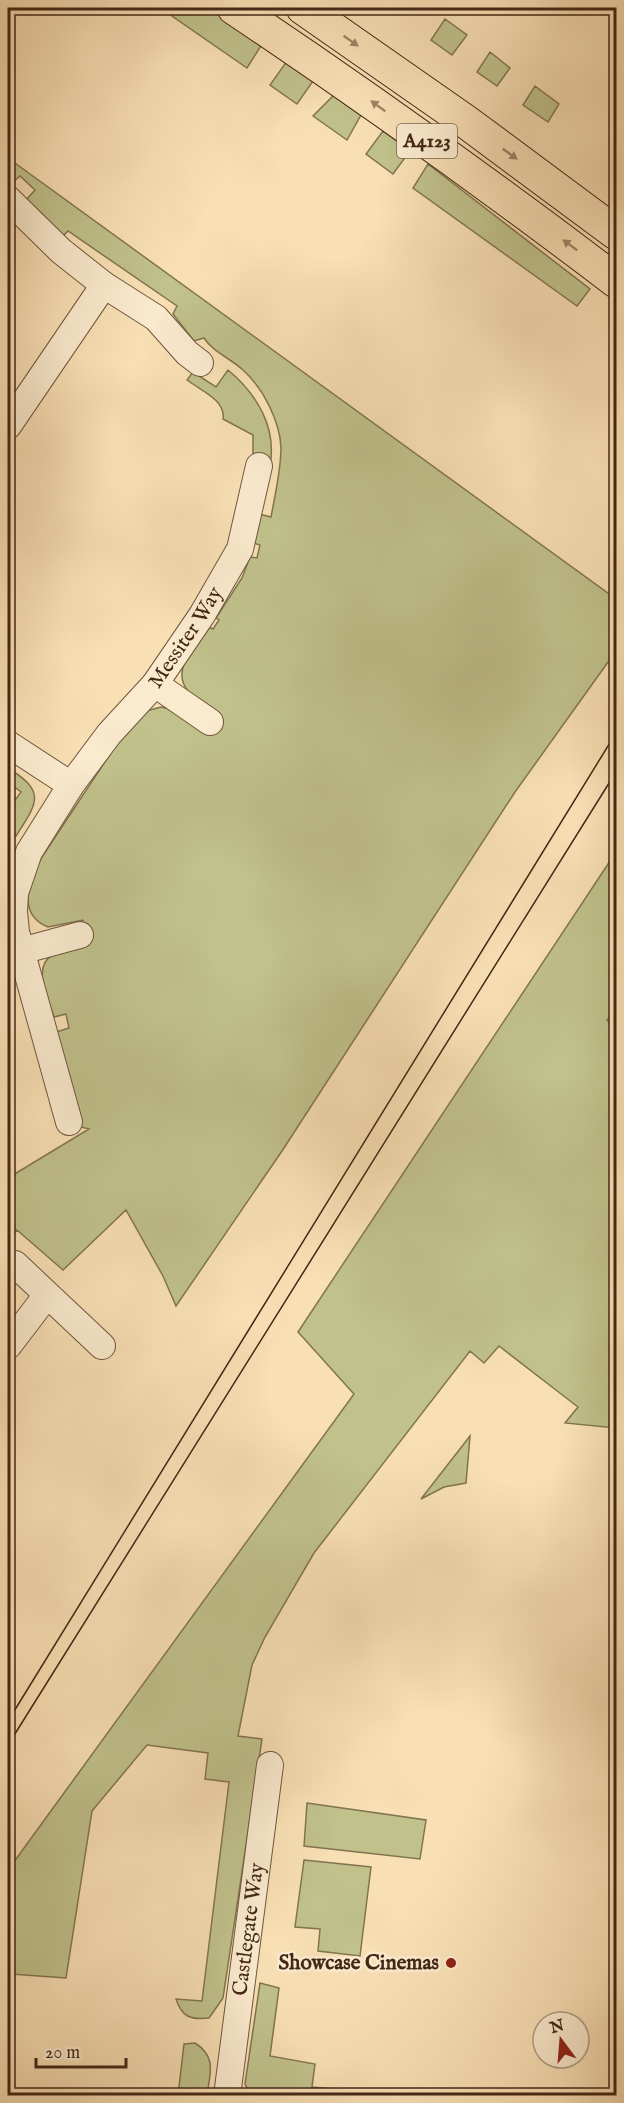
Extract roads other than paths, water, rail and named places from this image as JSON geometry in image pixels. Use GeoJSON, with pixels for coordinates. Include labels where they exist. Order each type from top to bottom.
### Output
{"type":"FeatureCollection","features":[{"type":"Feature","properties":{"kind":"highway","name":"A4123"},"geometry":{"type":"LineString","coordinates":[[234,8],[352,87],[516,204],[616,281]]}},
{"type":"Feature","properties":{"kind":"highway","name":"A4123"},"geometry":{"type":"LineString","coordinates":[[303,8],[465,121],[616,233]]}},
{"type":"Feature","properties":{"kind":"street"},"geometry":{"type":"LineString","coordinates":[[8,199],[61,251],[104,285],[156,318],[187,353],[200,363]]}},
{"type":"Feature","properties":{"kind":"street"},"geometry":{"type":"LineString","coordinates":[[8,426],[104,285]]}},
{"type":"Feature","properties":{"kind":"street","name":"Messiter Way"},"geometry":{"type":"LineString","coordinates":[[69,1122],[21,951],[14,912],[15,893],[29,852],[71,785],[109,734],[156,684],[202,615],[240,549],[259,466]]}},
{"type":"Feature","properties":{"kind":"street"},"geometry":{"type":"LineString","coordinates":[[156,684],[210,722]]}},
{"type":"Feature","properties":{"kind":"street"},"geometry":{"type":"LineString","coordinates":[[8,744],[71,785]]}},
{"type":"Feature","properties":{"kind":"street"},"geometry":{"type":"LineString","coordinates":[[21,951],[80,935]]}},
{"type":"Feature","properties":{"kind":"street"},"geometry":{"type":"LineString","coordinates":[[15,1264],[102,1346]]}},
{"type":"Feature","properties":{"kind":"street"},"geometry":{"type":"LineString","coordinates":[[8,1346],[47,1295]]}},
{"type":"Feature","properties":{"kind":"street","name":"Castlegate Way"},"geometry":{"type":"LineString","coordinates":[[227,2096],[270,1765]]}},
{"type":"Feature","properties":{"kind":"tram line"},"geometry":{"type":"LineString","coordinates":[[8,1721],[616,733]]}},
{"type":"Feature","properties":{"kind":"tram line"},"geometry":{"type":"LineString","coordinates":[[8,1745],[616,772]]}},
{"type":"Feature","properties":{"kind":"place","name":"Showcase Cinemas"},"geometry":{"type":"Point","coordinates":[451,1963]}}]}
